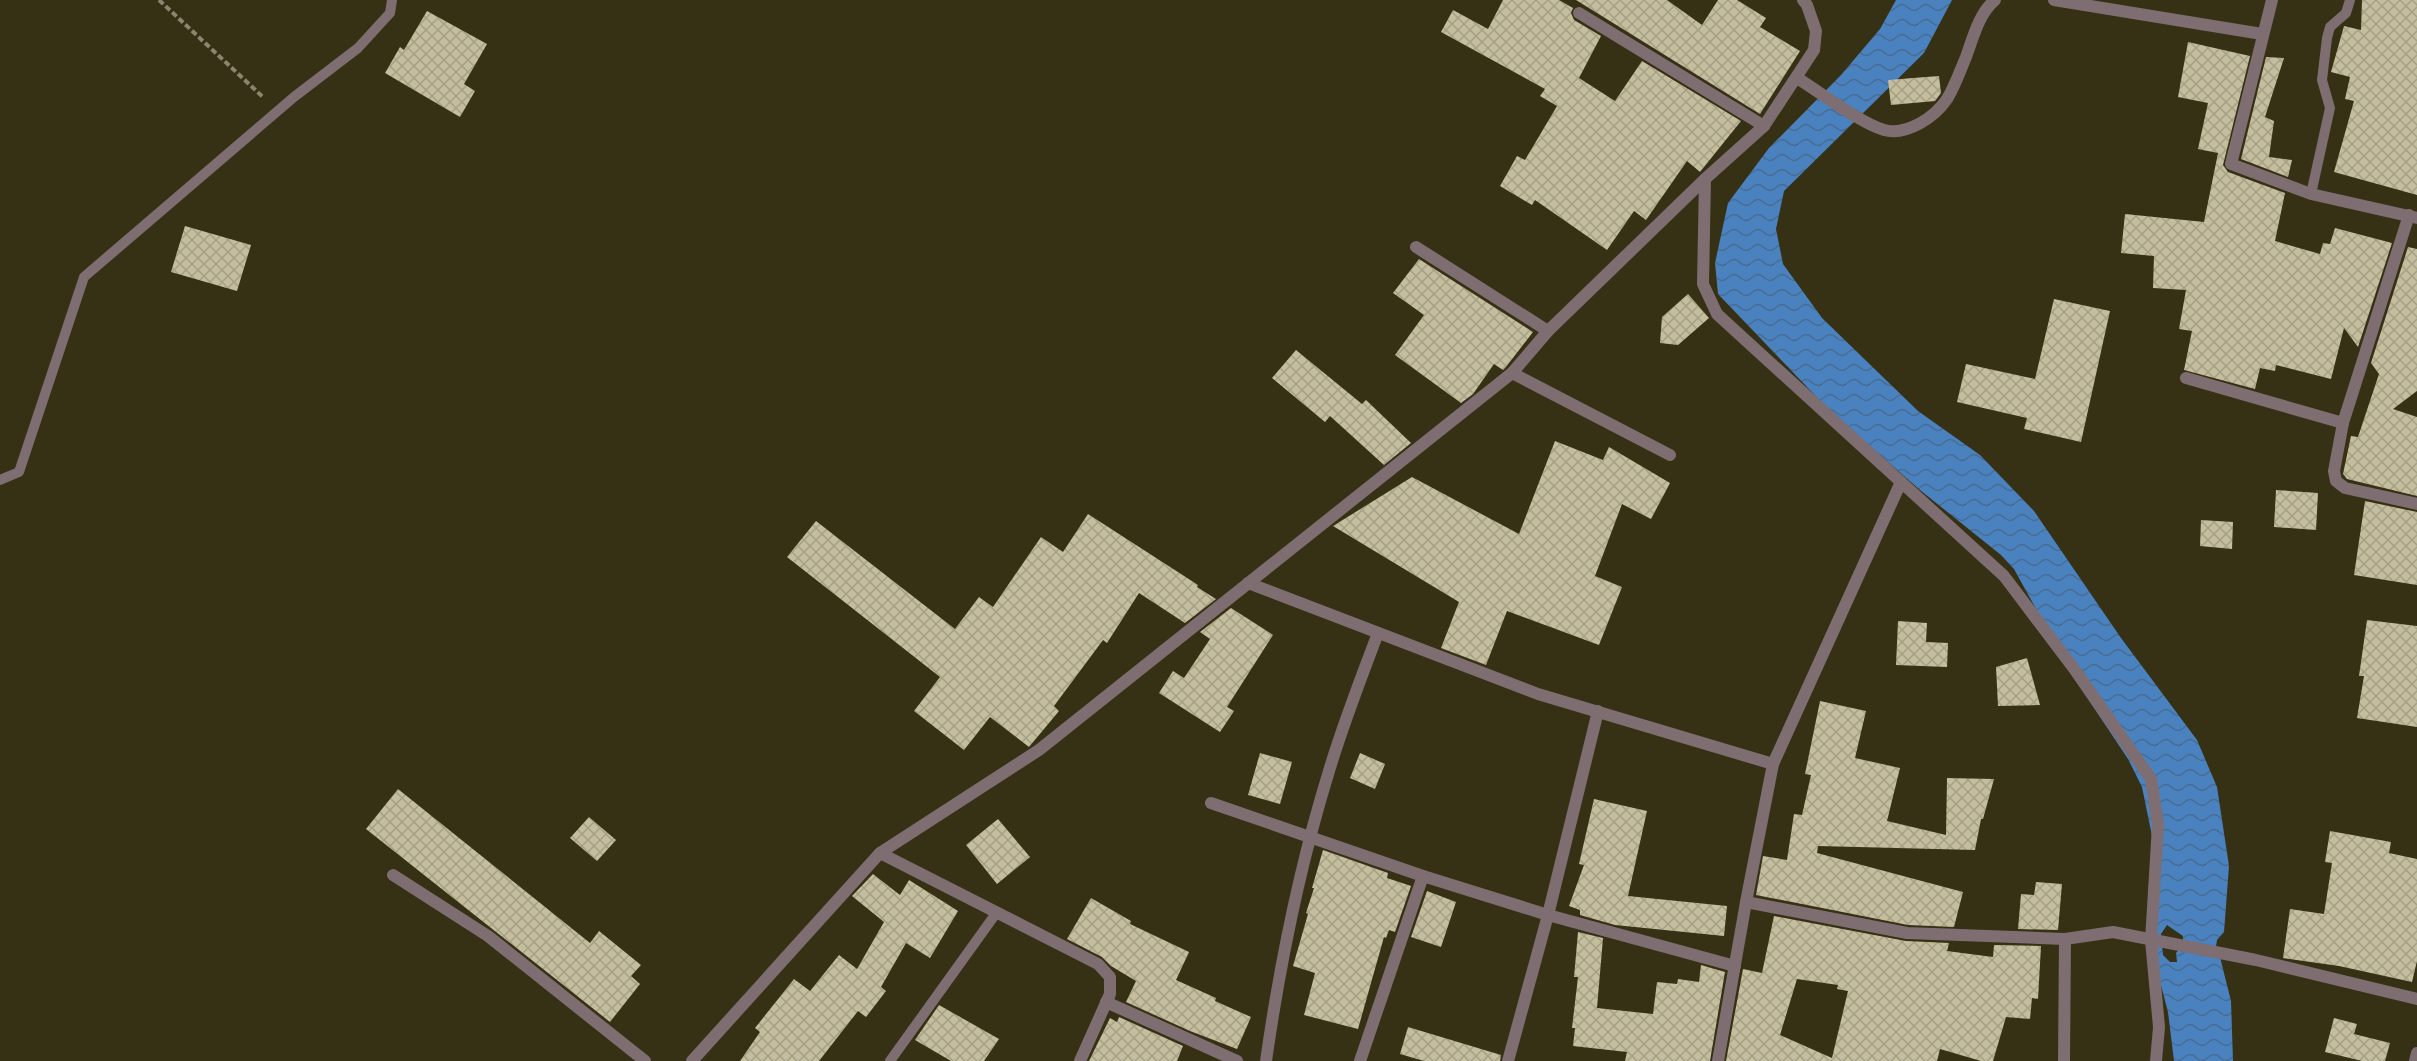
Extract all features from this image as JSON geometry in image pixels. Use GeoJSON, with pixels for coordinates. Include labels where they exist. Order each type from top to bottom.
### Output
{"type":"FeatureCollection","features":[{"type":"Feature","properties":{"kind":"street"},"geometry":{"type":"LineString","coordinates":[[692,1061],[880,853],[1039,750],[1512,373],[1548,331],[1705,179],[1764,126],[1814,50],[1816,31],[1813,18],[1803,0]]}},
{"type":"Feature","properties":{"kind":"street"},"geometry":{"type":"LineString","coordinates":[[1797,78],[1885,130],[1907,129],[1916,126],[1946,100],[1979,21],[1995,0]]}},
{"type":"Feature","properties":{"kind":"street"},"geometry":{"type":"LineString","coordinates":[[2054,0],[2262,34]]}},
{"type":"Feature","properties":{"kind":"street"},"geometry":{"type":"LineString","coordinates":[[2272,0],[2231,164],[2312,194],[2413,216],[2343,423],[2334,471],[2336,481],[2345,488],[2417,504]]}},
{"type":"Feature","properties":{"kind":"street"},"geometry":{"type":"LineString","coordinates":[[1579,13],[1764,126]]}},
{"type":"Feature","properties":{"kind":"street"},"geometry":{"type":"LineString","coordinates":[[1705,179],[1703,284],[1717,314],[2004,576],[2075,670],[2151,779],[2158,825],[2151,940],[2158,1027],[2156,1061]]}},
{"type":"Feature","properties":{"kind":"street"},"geometry":{"type":"LineString","coordinates":[[1416,247],[1548,331]]}},
{"type":"Feature","properties":{"kind":"street"},"geometry":{"type":"LineString","coordinates":[[1512,373],[1670,455]]}},
{"type":"Feature","properties":{"kind":"street"},"geometry":{"type":"LineString","coordinates":[[2186,378],[2343,423]]}},
{"type":"Feature","properties":{"kind":"street"},"geometry":{"type":"LineString","coordinates":[[1718,1061],[1773,764],[1901,482]]}},
{"type":"Feature","properties":{"kind":"street"},"geometry":{"type":"LineString","coordinates":[[1248,583],[1538,694],[1773,764]]}},
{"type":"Feature","properties":{"kind":"street"},"geometry":{"type":"LineString","coordinates":[[1266,1061],[1278,980],[1311,837],[1329,771],[1378,633]]}},
{"type":"Feature","properties":{"kind":"street"},"geometry":{"type":"LineString","coordinates":[[1508,1061],[1548,915],[1598,711]]}},
{"type":"Feature","properties":{"kind":"street"},"geometry":{"type":"LineString","coordinates":[[1211,803],[1423,876],[1548,915],[1736,966]]}},
{"type":"Feature","properties":{"kind":"street"},"geometry":{"type":"LineString","coordinates":[[880,853],[1098,964],[1110,977],[1110,994],[1080,1061]]}},
{"type":"Feature","properties":{"kind":"street"},"geometry":{"type":"LineString","coordinates":[[393,875],[488,936],[645,1061]]}},
{"type":"Feature","properties":{"kind":"street"},"geometry":{"type":"LineString","coordinates":[[1360,1061],[1423,876]]}},
{"type":"Feature","properties":{"kind":"street"},"geometry":{"type":"LineString","coordinates":[[1746,902],[1907,933],[2065,939],[2113,932],[2256,960],[2417,999]]}},
{"type":"Feature","properties":{"kind":"street"},"geometry":{"type":"LineString","coordinates":[[2064,1061],[2065,939]]}},
{"type":"Feature","properties":{"kind":"street"},"geometry":{"type":"LineString","coordinates":[[1106,1002],[1237,1061]]}},
{"type":"Feature","properties":{"kind":"street"},"geometry":{"type":"LineString","coordinates":[[2415,1061],[2417,1053]]}},
{"type":"Feature","properties":{"kind":"lane"},"geometry":{"type":"LineString","coordinates":[[0,480],[20,472],[84,277],[278,111],[358,48],[390,13],[392,0]]}},
{"type":"Feature","properties":{"kind":"lane"},"geometry":{"type":"LineString","coordinates":[[2312,194],[2330,108],[2322,80],[2327,38],[2330,27],[2346,13],[2350,0]]}},
{"type":"Feature","properties":{"kind":"lane"},"geometry":{"type":"LineString","coordinates":[[890,1061],[997,912]]}},
{"type":"Feature","properties":{"kind":"path"},"geometry":{"type":"LineString","coordinates":[[159,0],[278,111]]}},
{"type":"Feature","properties":{"kind":"water"},"geometry":{"type":"Polygon","coordinates":[[[1896,0],[1952,0],[1924,53],[1784,191],[1776,229],[1783,264],[1822,318],[1918,411],[1980,455],[2034,511],[2121,638],[2197,740],[2217,787],[2229,866],[2224,932],[2217,940],[2215,953],[2220,957],[2231,1001],[2233,1061],[2174,1061],[2168,1012],[2151,947],[2152,836],[2142,787],[2128,759],[2076,681],[2014,569],[2001,555],[1920,490],[1830,411],[1718,294],[1715,263],[1728,203],[1769,148],[1841,75],[1880,29],[1896,0]],[[2167,925],[2161,934],[2163,955],[2170,962],[2177,962],[2176,953],[2182,946],[2183,936],[2167,925]]]}},
{"type":"Feature","properties":{"kind":"building"},"geometry":{"type":"Polygon","coordinates":[[[1503,0],[1559,0],[1573,8],[1571,13],[1574,20],[1601,36],[1579,78],[1615,101],[1642,61],[1741,121],[1700,172],[1687,161],[1646,220],[1634,211],[1607,250],[1535,200],[1532,205],[1500,186],[1517,156],[1525,160],[1557,106],[1540,96],[1545,89],[1441,32],[1453,10],[1488,29],[1503,0]]]}},
{"type":"Feature","properties":{"kind":"building"},"geometry":{"type":"Polygon","coordinates":[[[1576,0],[1667,0],[1702,25],[1718,0],[1737,0],[1766,18],[1760,27],[1800,51],[1760,114],[1576,0]]]}},
{"type":"Feature","properties":{"kind":"building"},"geometry":{"type":"Polygon","coordinates":[[[2362,0],[2417,0],[2417,195],[2334,172],[2354,101],[2345,99],[2350,77],[2331,72],[2344,26],[2361,30],[2362,0]]]}},
{"type":"Feature","properties":{"kind":"building"},"geometry":{"type":"Polygon","coordinates":[[[427,11],[487,44],[464,84],[475,91],[460,117],[385,73],[400,47],[404,50],[427,11]]]}},
{"type":"Feature","properties":{"kind":"building"},"geometry":{"type":"Polygon","coordinates":[[[2188,42],[2250,56],[2223,165],[2228,172],[2285,193],[2275,241],[2320,254],[2323,243],[2330,244],[2335,228],[2392,243],[2358,347],[2344,328],[2331,379],[2276,365],[2275,371],[2260,368],[2255,389],[2184,370],[2192,331],[2179,329],[2186,290],[2153,288],[2154,256],[2121,253],[2125,214],[2204,222],[2218,153],[2198,149],[2208,103],[2178,97],[2188,42]]]}},
{"type":"Feature","properties":{"kind":"building"},"geometry":{"type":"Polygon","coordinates":[[[2266,57],[2284,58],[2265,117],[2274,121],[2269,157],[2292,160],[2288,177],[2241,159],[2266,57]]]}},
{"type":"Feature","properties":{"kind":"building"},"geometry":{"type":"Polygon","coordinates":[[[1939,76],[1941,93],[1935,101],[1891,105],[1888,80],[1939,76]]]}},
{"type":"Feature","properties":{"kind":"building"},"geometry":{"type":"Polygon","coordinates":[[[185,226],[251,245],[237,291],[171,272],[185,226]]]}},
{"type":"Feature","properties":{"kind":"building"},"geometry":{"type":"Polygon","coordinates":[[[2408,247],[2417,249],[2417,391],[2393,409],[2417,417],[2417,496],[2347,479],[2343,474],[2351,436],[2358,437],[2379,374],[2371,363],[2408,247]]]}},
{"type":"Feature","properties":{"kind":"building"},"geometry":{"type":"Polygon","coordinates":[[[1419,259],[1533,332],[1503,370],[1494,364],[1473,394],[1461,403],[1395,355],[1424,315],[1393,293],[1419,259]]]}},
{"type":"Feature","properties":{"kind":"building"},"geometry":{"type":"Polygon","coordinates":[[[1688,294],[1709,318],[1678,345],[1660,343],[1662,317],[1688,294]]]}},
{"type":"Feature","properties":{"kind":"building"},"geometry":{"type":"Polygon","coordinates":[[[2054,299],[2110,311],[2081,442],[2024,429],[2027,418],[1957,402],[1966,364],[2035,379],[2054,299]]]}},
{"type":"Feature","properties":{"kind":"building"},"geometry":{"type":"Polygon","coordinates":[[[1296,350],[1362,404],[1366,400],[1411,443],[1384,465],[1330,416],[1325,422],[1272,378],[1296,350]]]}},
{"type":"Feature","properties":{"kind":"building"},"geometry":{"type":"Polygon","coordinates":[[[1555,441],[1603,460],[1609,447],[1670,483],[1651,519],[1622,504],[1595,576],[1622,587],[1599,645],[1507,611],[1486,665],[1441,648],[1459,602],[1333,526],[1412,477],[1519,534],[1555,441]]]}},
{"type":"Feature","properties":{"kind":"building"},"geometry":{"type":"Polygon","coordinates":[[[2276,490],[2318,493],[2316,530],[2274,527],[2276,490]]]}},
{"type":"Feature","properties":{"kind":"building"},"geometry":{"type":"Polygon","coordinates":[[[2365,501],[2417,512],[2417,585],[2354,575],[2365,501]]]}},
{"type":"Feature","properties":{"kind":"building"},"geometry":{"type":"Polygon","coordinates":[[[1088,514],[1216,599],[1185,623],[1139,593],[1107,643],[1103,640],[1054,706],[1059,711],[1029,747],[990,717],[964,750],[914,711],[940,677],[787,557],[816,521],[955,629],[979,597],[993,607],[1041,537],[1063,552],[1088,514]]]}},
{"type":"Feature","properties":{"kind":"building"},"geometry":{"type":"Polygon","coordinates":[[[2201,520],[2233,522],[2232,549],[2200,546],[2201,520]]]}},
{"type":"Feature","properties":{"kind":"building"},"geometry":{"type":"Polygon","coordinates":[[[1231,608],[1273,635],[1227,707],[1234,711],[1220,732],[1159,693],[1173,671],[1184,678],[1210,639],[1200,632],[1231,608]]]}},
{"type":"Feature","properties":{"kind":"building"},"geometry":{"type":"Polygon","coordinates":[[[2367,620],[2417,626],[2417,727],[2357,718],[2364,676],[2359,676],[2367,620]]]}},
{"type":"Feature","properties":{"kind":"building"},"geometry":{"type":"Polygon","coordinates":[[[1898,621],[1927,623],[1926,642],[1948,643],[1947,667],[1896,665],[1898,621]]]}},
{"type":"Feature","properties":{"kind":"building"},"geometry":{"type":"Polygon","coordinates":[[[2027,658],[2040,705],[1998,706],[1996,667],[2027,658]]]}},
{"type":"Feature","properties":{"kind":"building"},"geometry":{"type":"Polygon","coordinates":[[[1820,701],[1866,711],[1855,758],[1900,768],[1887,821],[1946,835],[1947,778],[1994,779],[1983,819],[1981,819],[1975,850],[1818,846],[1817,853],[1963,892],[1954,927],[1908,925],[1756,895],[1763,856],[1787,860],[1794,814],[1802,815],[1811,775],[1805,774],[1820,701]]]}},
{"type":"Feature","properties":{"kind":"building"},"geometry":{"type":"Polygon","coordinates":[[[1260,753],[1292,762],[1280,804],[1248,795],[1260,753]]]}},
{"type":"Feature","properties":{"kind":"building"},"geometry":{"type":"Polygon","coordinates":[[[1360,753],[1385,764],[1375,789],[1350,778],[1360,753]]]}},
{"type":"Feature","properties":{"kind":"building"},"geometry":{"type":"Polygon","coordinates":[[[398,789],[590,943],[599,931],[641,965],[631,976],[640,984],[610,1022],[366,829],[398,789]]]}},
{"type":"Feature","properties":{"kind":"building"},"geometry":{"type":"Polygon","coordinates":[[[1594,799],[1647,811],[1628,896],[1727,906],[1724,936],[1615,925],[1580,915],[1580,910],[1569,906],[1584,865],[1579,864],[1594,799]]]}},
{"type":"Feature","properties":{"kind":"building"},"geometry":{"type":"Polygon","coordinates":[[[589,817],[616,840],[597,861],[570,838],[589,817]]]}},
{"type":"Feature","properties":{"kind":"building"},"geometry":{"type":"Polygon","coordinates":[[[998,819],[1030,857],[997,884],[966,845],[998,819]]]}},
{"type":"Feature","properties":{"kind":"building"},"geometry":{"type":"Polygon","coordinates":[[[2330,831],[2391,842],[2389,853],[2417,859],[2417,961],[2412,982],[2339,966],[2283,958],[2290,909],[2324,914],[2332,863],[2325,862],[2330,831]]]}},
{"type":"Feature","properties":{"kind":"building"},"geometry":{"type":"Polygon","coordinates":[[[1323,850],[1388,873],[1387,878],[1411,886],[1395,932],[1389,930],[1386,938],[1384,937],[1358,1029],[1304,1015],[1315,973],[1293,966],[1323,850]]]}},
{"type":"Feature","properties":{"kind":"building"},"geometry":{"type":"Polygon","coordinates":[[[873,874],[900,895],[909,880],[958,911],[930,958],[906,943],[881,987],[886,991],[866,1017],[858,1011],[819,1061],[740,1061],[760,1032],[755,1028],[794,979],[810,991],[839,955],[857,969],[884,922],[852,896],[873,874]]]}},
{"type":"Feature","properties":{"kind":"building"},"geometry":{"type":"Polygon","coordinates":[[[2036,882],[2062,884],[2058,930],[2018,929],[2021,894],[2034,895],[2036,882]]]}},
{"type":"Feature","properties":{"kind":"building"},"geometry":{"type":"Polygon","coordinates":[[[1427,891],[1456,902],[1441,947],[1411,937],[1427,891]]]}},
{"type":"Feature","properties":{"kind":"building"},"geometry":{"type":"Polygon","coordinates":[[[1091,898],[1131,921],[1130,924],[1189,952],[1176,980],[1251,1017],[1237,1049],[1126,1002],[1136,981],[1111,966],[1102,957],[1067,939],[1091,898]]]}},
{"type":"Feature","properties":{"kind":"building"},"geometry":{"type":"Polygon","coordinates":[[[1774,916],[1906,941],[1949,943],[1947,951],[1993,957],[1994,945],[2041,946],[2038,999],[2032,998],[2030,1019],[2006,1017],[1993,1061],[1981,1061],[1940,1049],[1937,1061],[1726,1061],[1743,969],[1762,973],[1774,916]],[[1797,979],[1780,1035],[1832,1058],[1848,991],[1837,989],[1838,985],[1797,979]]]}},
{"type":"Feature","properties":{"kind":"building"},"geometry":{"type":"Polygon","coordinates":[[[1578,932],[1603,938],[1597,1008],[1653,1014],[1657,982],[1677,984],[1678,979],[1699,982],[1701,965],[1725,972],[1710,1061],[1625,1061],[1627,1052],[1573,1046],[1575,1028],[1572,1028],[1578,977],[1574,977],[1578,932]]]}},
{"type":"Feature","properties":{"kind":"building"},"geometry":{"type":"Polygon","coordinates":[[[939,1005],[999,1039],[984,1061],[951,1061],[915,1040],[939,1005]]]}},
{"type":"Feature","properties":{"kind":"building"},"geometry":{"type":"Polygon","coordinates":[[[1119,1017],[1183,1046],[1177,1061],[1089,1061],[1110,1018],[1117,1022],[1119,1017]]]}},
{"type":"Feature","properties":{"kind":"building"},"geometry":{"type":"Polygon","coordinates":[[[2334,1018],[2357,1024],[2354,1034],[2390,1043],[2385,1061],[2362,1061],[2325,1052],[2334,1018]]]}},
{"type":"Feature","properties":{"kind":"building"},"geometry":{"type":"Polygon","coordinates":[[[1408,1027],[1501,1055],[1500,1061],[1424,1061],[1400,1054],[1408,1027]]]}}]}
